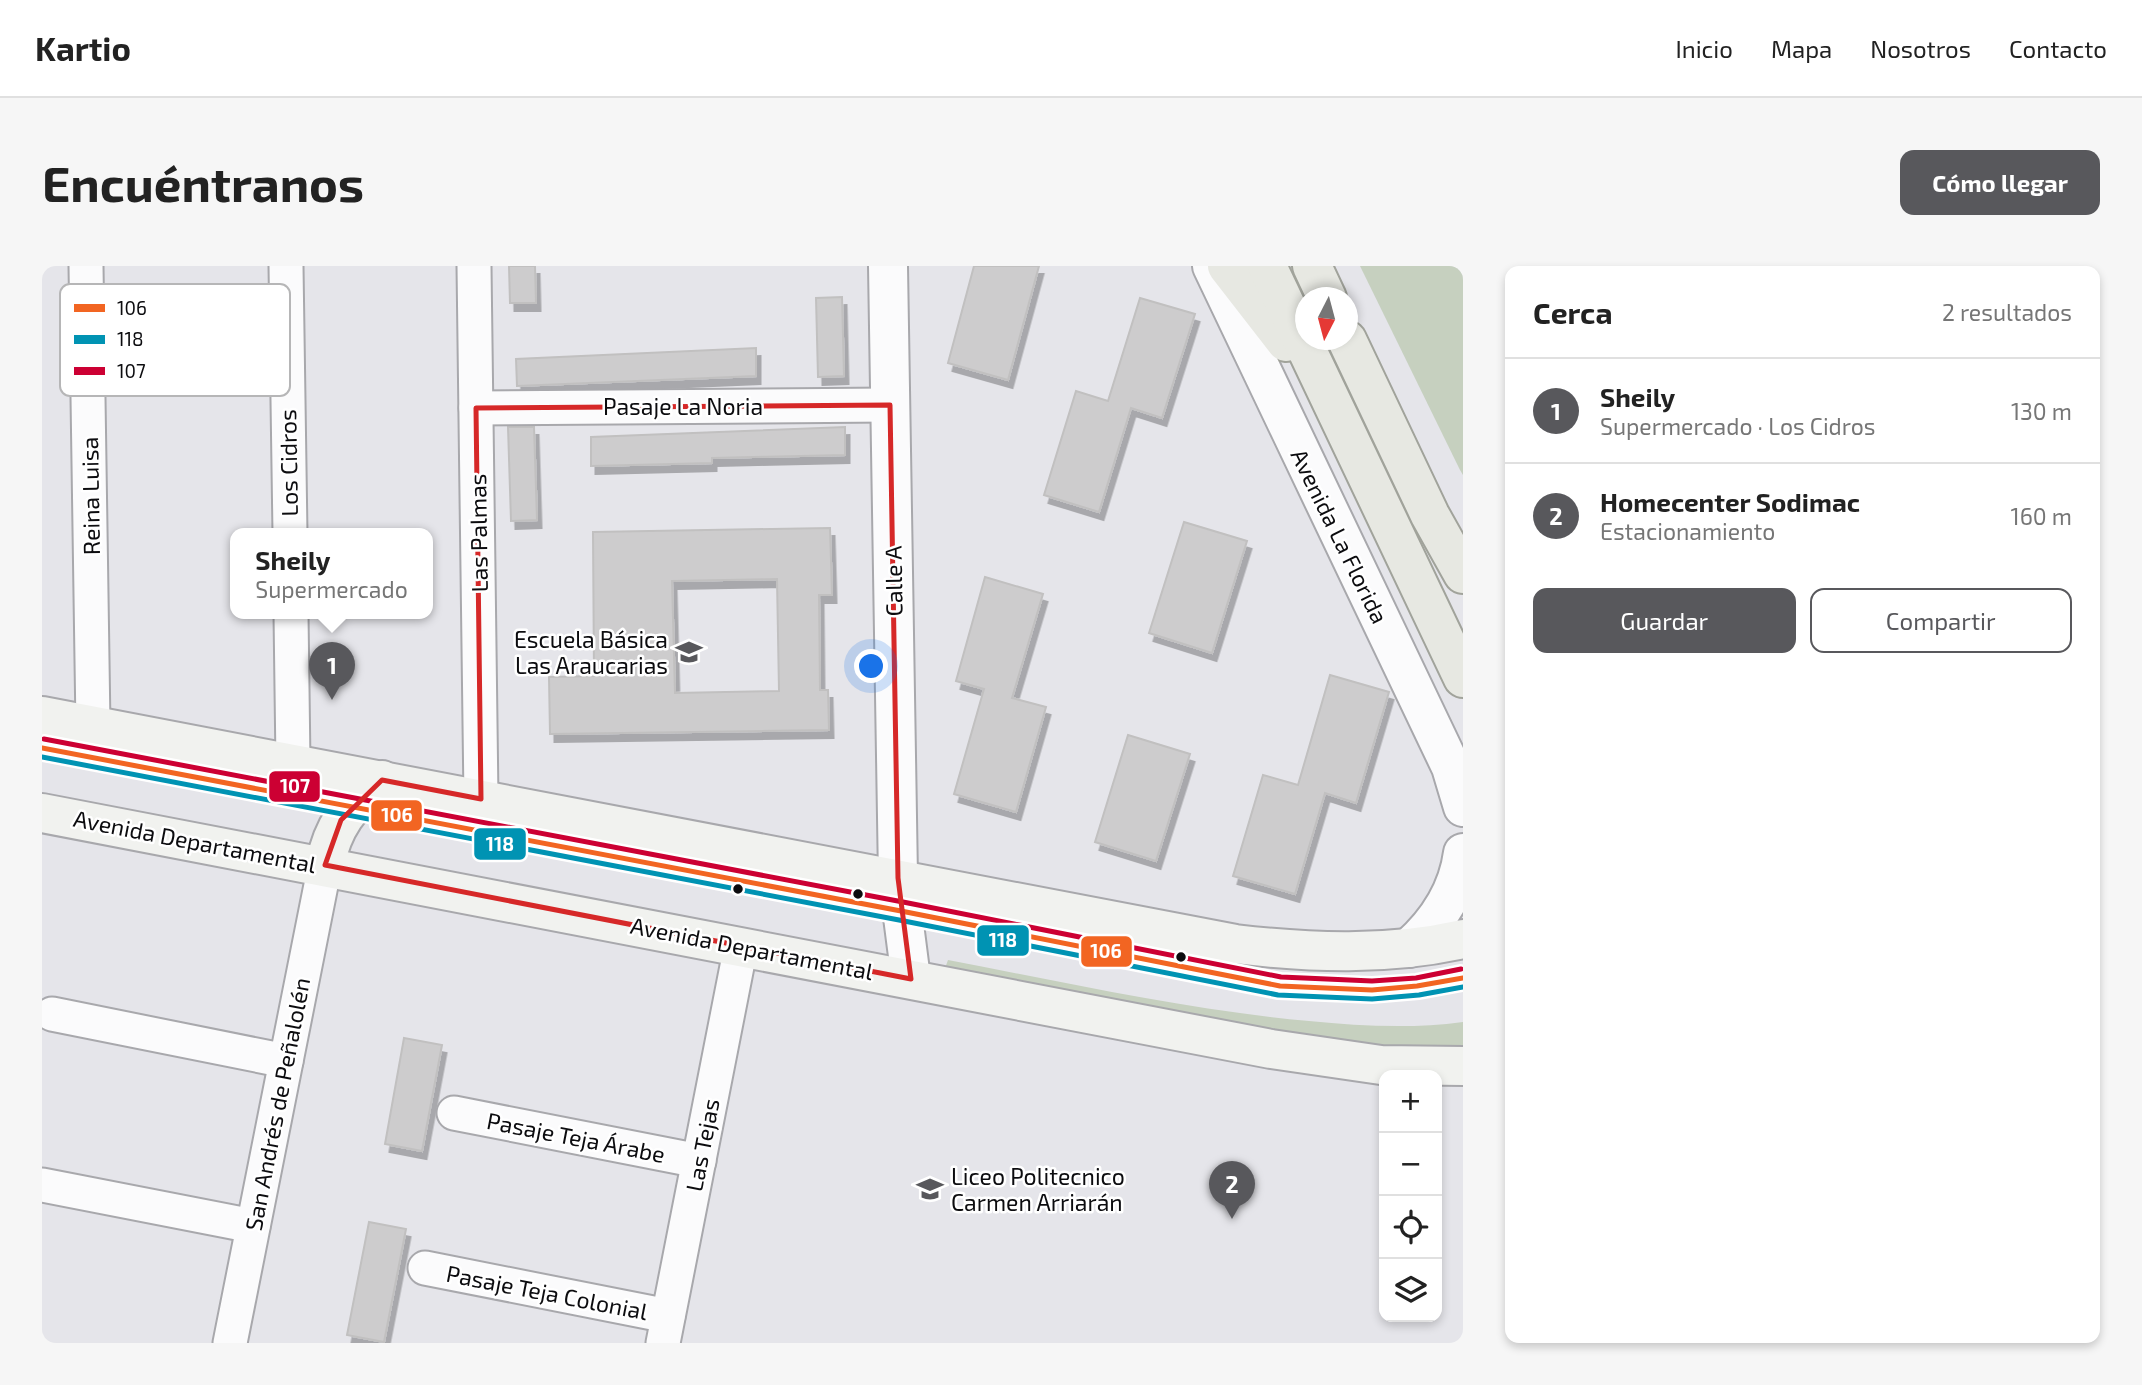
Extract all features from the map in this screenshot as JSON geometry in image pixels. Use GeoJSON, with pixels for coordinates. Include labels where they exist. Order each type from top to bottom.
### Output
{"type":"FeatureCollection","features":[{"type":"Feature","properties":{"kind":"main road"},"geometry":{"type":"LineString","coordinates":[[1227,266],[1332,402]]}},
{"type":"Feature","properties":{"kind":"main road"},"geometry":{"type":"LineString","coordinates":[[1267,266],[1463,678]]}},
{"type":"Feature","properties":{"kind":"main road"},"geometry":{"type":"LineString","coordinates":[[1311,266],[1321,287]]}},
{"type":"Feature","properties":{"kind":"main road"},"geometry":{"type":"LineString","coordinates":[[1352,350],[1430,515],[1463,574]]}},
{"type":"Feature","properties":{"kind":"main road"},"geometry":{"type":"LineString","coordinates":[[42,716],[1235,944],[1322,951],[1409,948],[1463,939]]}},
{"type":"Feature","properties":{"kind":"main road"},"geometry":{"type":"LineString","coordinates":[[325,865],[331,841],[341,820],[359,797],[382,780]]}},
{"type":"Feature","properties":{"kind":"main road","name":"Avenida Departamental"},"geometry":{"type":"LineString","coordinates":[[42,813],[325,865],[1213,1039],[1381,1065],[1463,1066]]}},
{"type":"Feature","properties":{"kind":"street","name":"Reina Luisa"},"geometry":{"type":"LineString","coordinates":[[86,266],[86,284]]}},
{"type":"Feature","properties":{"kind":"street","name":"Los Cidros"},"geometry":{"type":"LineString","coordinates":[[286,266],[286,284]]}},
{"type":"Feature","properties":{"kind":"street","name":"Las Palmas"},"geometry":{"type":"LineString","coordinates":[[474,266],[481,799]]}},
{"type":"Feature","properties":{"kind":"street","name":"Calle A"},"geometry":{"type":"LineString","coordinates":[[888,266],[898,878],[911,979]]}},
{"type":"Feature","properties":{"kind":"street","name":"Avenida La Florida"},"geometry":{"type":"LineString","coordinates":[[1212,266],[1451,767],[1463,807]]}},
{"type":"Feature","properties":{"kind":"street","name":"Reina Luisa"},"geometry":{"type":"LineString","coordinates":[[88,396],[93,726]]}},
{"type":"Feature","properties":{"kind":"street","name":"Los Cidros"},"geometry":{"type":"LineString","coordinates":[[287,396],[289,528]]}},
{"type":"Feature","properties":{"kind":"street","name":"Pasaje La Noria"},"geometry":{"type":"LineString","coordinates":[[476,408],[890,405]]}},
{"type":"Feature","properties":{"kind":"street"},"geometry":{"type":"LineString","coordinates":[[291,619],[293,763]]}},
{"type":"Feature","properties":{"kind":"street"},"geometry":{"type":"LineString","coordinates":[[1409,948],[1433,923],[1448,901],[1459,874],[1463,853]]}},
{"type":"Feature","properties":{"kind":"street","name":"San Andrés de Peñalolén"},"geometry":{"type":"LineString","coordinates":[[230,1343],[325,865]]}},
{"type":"Feature","properties":{"kind":"street","name":"Las Tejas"},"geometry":{"type":"LineString","coordinates":[[665,1329],[741,946]]}},
{"type":"Feature","properties":{"kind":"street"},"geometry":{"type":"LineString","coordinates":[[52,1014],[286,1061]]}},
{"type":"Feature","properties":{"kind":"street","name":"Pasaje Teja Árabe"},"geometry":{"type":"LineString","coordinates":[[454,1113],[699,1161]]}},
{"type":"Feature","properties":{"kind":"street"},"geometry":{"type":"LineString","coordinates":[[42,1185],[253,1226]]}},
{"type":"Feature","properties":{"kind":"street","name":"Pasaje Teja Colonial"},"geometry":{"type":"LineString","coordinates":[[425,1268],[665,1329]]}},
{"type":"Feature","properties":{"kind":"highlighted area"},"geometry":{"type":"Polygon","coordinates":[[[890,405],[898,878],[911,979],[325,865],[341,820],[382,780],[481,799],[476,408],[890,405]]]}},
{"type":"Feature","properties":{"kind":"green space"},"geometry":{"type":"Polygon","coordinates":[[[1360,266],[1463,266],[1463,475],[1460,470],[1360,266]]]}},
{"type":"Feature","properties":{"kind":"green space"},"geometry":{"type":"Polygon","coordinates":[[[948,960],[1128,995],[1264,1016],[1386,1026],[1463,1022],[1463,1053],[1366,1051],[944,971],[948,960]]]}},
{"type":"Feature","properties":{"kind":"building"},"geometry":{"type":"Polygon","coordinates":[[[509,266],[535,266],[536,303],[510,303],[509,266]]]}},
{"type":"Feature","properties":{"kind":"building"},"geometry":{"type":"Polygon","coordinates":[[[974,266],[1039,266],[1008,380],[948,363],[974,266]]]}},
{"type":"Feature","properties":{"kind":"building"},"geometry":{"type":"Polygon","coordinates":[[[842,297],[844,376],[818,377],[816,298],[842,297]]]}},
{"type":"Feature","properties":{"kind":"building"},"geometry":{"type":"Polygon","coordinates":[[[1140,298],[1195,314],[1162,418],[1131,408],[1099,512],[1044,495],[1076,391],[1108,401],[1140,298]]]}},
{"type":"Feature","properties":{"kind":"building"},"geometry":{"type":"Polygon","coordinates":[[[756,348],[756,376],[517,386],[516,359],[756,348]]]}},
{"type":"Feature","properties":{"kind":"building"},"geometry":{"type":"Polygon","coordinates":[[[508,427],[534,427],[537,520],[511,521],[508,427]]]}},
{"type":"Feature","properties":{"kind":"building"},"geometry":{"type":"Polygon","coordinates":[[[845,427],[845,455],[712,458],[712,463],[591,466],[591,437],[845,427]]]}},
{"type":"Feature","properties":{"kind":"building"},"geometry":{"type":"Polygon","coordinates":[[[1184,522],[1247,541],[1212,653],[1149,633],[1184,522]]]}},
{"type":"Feature","properties":{"kind":"building"},"geometry":{"type":"Polygon","coordinates":[[[830,528],[832,595],[819,595],[820,690],[828,690],[829,730],[550,734],[549,677],[594,676],[593,532],[830,528]],[[777,579],[672,581],[675,693],[779,691],[777,579]]]}},
{"type":"Feature","properties":{"kind":"building"},"geometry":{"type":"Polygon","coordinates":[[[985,577],[1043,594],[1012,698],[1046,707],[1016,812],[954,794],[984,689],[956,681],[985,577]]]}},
{"type":"Feature","properties":{"kind":"building"},"geometry":{"type":"Polygon","coordinates":[[[1330,675],[1389,692],[1356,803],[1325,793],[1295,894],[1233,876],[1263,775],[1298,785],[1330,675]]]}},
{"type":"Feature","properties":{"kind":"building"},"geometry":{"type":"Polygon","coordinates":[[[1128,735],[1190,754],[1156,861],[1095,842],[1128,735]]]}},
{"type":"Feature","properties":{"kind":"building"},"geometry":{"type":"Polygon","coordinates":[[[404,1038],[442,1045],[422,1151],[385,1144],[404,1038]]]}},
{"type":"Feature","properties":{"kind":"building"},"geometry":{"type":"Polygon","coordinates":[[[369,1222],[406,1229],[384,1342],[347,1335],[369,1222]]]}},
{"type":"Feature","properties":{"kind":"transit line","name":"107"},"geometry":{"type":"LineString","coordinates":[[44,739],[903,902],[1281,977],[1372,981],[1416,978],[1461,969]]}},
{"type":"Feature","properties":{"kind":"transit line","name":"106"},"geometry":{"type":"LineString","coordinates":[[42,748],[901,911],[1280,986],[1372,990],[1463,978]]}},
{"type":"Feature","properties":{"kind":"transit line","name":"118"},"geometry":{"type":"LineString","coordinates":[[42,757],[1278,995],[1372,999],[1419,995],[1463,987]]}},
{"type":"Feature","properties":{"kind":"place","name":"Escuela Básica Las Araucarias"},"geometry":{"type":"Point","coordinates":[689,652]}},
{"type":"Feature","properties":{"kind":"place","name":"Sheily"},"geometry":{"type":"Point","coordinates":[332,700]}},
{"type":"Feature","properties":{"kind":"place","name":"Liceo Politecnico Carmen Arriarán"},"geometry":{"type":"Point","coordinates":[930,1189]}},
{"type":"Feature","properties":{"kind":"place","name":"Homecenter Sodimac"},"geometry":{"type":"Point","coordinates":[1232,1219]}}]}
